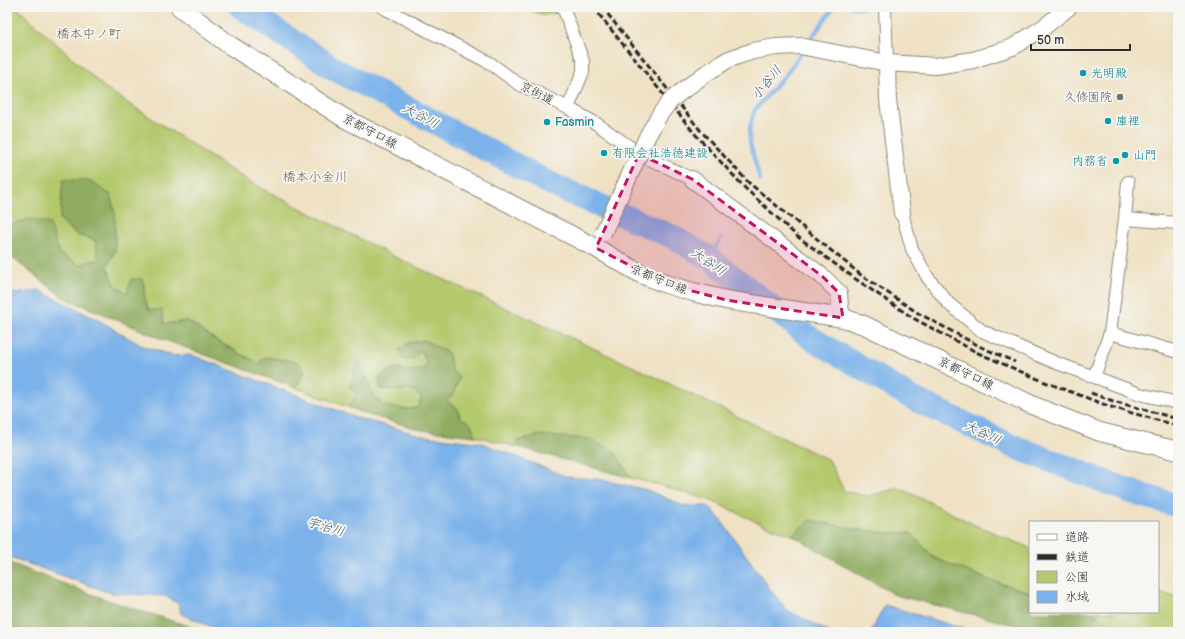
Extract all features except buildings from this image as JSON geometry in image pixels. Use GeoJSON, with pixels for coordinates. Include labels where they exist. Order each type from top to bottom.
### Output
{"type":"FeatureCollection","features":[{"type":"Feature","properties":{"kind":"main road","name":"京都守口線"},"geometry":{"type":"LineString","coordinates":[[180,7],[228,44],[344,118],[599,241],[641,274],[666,284],[720,299],[843,318],[864,325],[1034,406],[1100,432],[1178,452]]}},
{"type":"Feature","properties":{"kind":"street","name":"京街道"},"geometry":{"type":"LineString","coordinates":[[382,7],[490,63],[517,83],[597,124],[642,155],[692,179]]}},
{"type":"Feature","properties":{"kind":"street"},"geometry":{"type":"LineString","coordinates":[[563,7],[583,61],[583,72],[568,108]]}},
{"type":"Feature","properties":{"kind":"street"},"geometry":{"type":"LineString","coordinates":[[885,7],[888,100],[902,213],[912,249],[928,278],[949,304],[982,331],[1094,377],[1140,394],[1178,403]]}},
{"type":"Feature","properties":{"kind":"street"},"geometry":{"type":"LineString","coordinates":[[599,241],[657,120],[672,99],[705,74],[729,59],[752,51],[776,47],[800,46],[887,63],[936,66],[974,60],[1013,47],[1044,27],[1069,7]]}},
{"type":"Feature","properties":{"kind":"street"},"geometry":{"type":"LineString","coordinates":[[692,179],[822,276],[839,293],[840,307],[843,318]]}},
{"type":"Feature","properties":{"kind":"street"},"geometry":{"type":"LineString","coordinates":[[1094,377],[1110,333],[1125,219],[1128,182]]}},
{"type":"Feature","properties":{"kind":"street"},"geometry":{"type":"LineString","coordinates":[[1125,219],[1178,223]]}},
{"type":"Feature","properties":{"kind":"street"},"geometry":{"type":"LineString","coordinates":[[1110,333],[1178,352]]}},
{"type":"Feature","properties":{"kind":"highlighted area"},"geometry":{"type":"Polygon","coordinates":[[[639,154],[692,179],[822,276],[839,293],[843,318],[726,300],[666,284],[596,248],[639,154]]]}},
{"type":"Feature","properties":{"kind":"green space"},"geometry":{"type":"Polygon","coordinates":[[[7,7],[16,7],[105,88],[248,181],[395,257],[632,366],[829,460],[844,491],[867,496],[899,488],[973,524],[1029,548],[1029,592],[992,581],[934,558],[911,533],[887,533],[853,529],[810,520],[792,535],[761,524],[712,501],[631,478],[615,452],[517,441],[514,446],[475,436],[472,426],[460,418],[458,409],[447,401],[452,371],[449,354],[438,348],[421,350],[428,363],[422,370],[406,371],[394,368],[403,391],[413,390],[421,398],[418,408],[394,408],[378,402],[371,390],[367,376],[358,394],[348,407],[296,388],[305,371],[258,363],[217,341],[188,321],[164,324],[149,310],[145,299],[143,279],[127,294],[115,285],[107,267],[115,250],[63,179],[60,219],[77,235],[95,240],[99,259],[79,265],[59,254],[29,219],[7,226],[7,7]]]}},
{"type":"Feature","properties":{"kind":"green space"},"geometry":{"type":"Polygon","coordinates":[[[522,7],[553,7],[556,13],[544,15],[522,7]]]}},
{"type":"Feature","properties":{"kind":"green space"},"geometry":{"type":"Polygon","coordinates":[[[63,179],[90,181],[111,195],[115,214],[115,250],[107,267],[115,285],[127,293],[131,279],[143,279],[145,299],[149,310],[162,310],[164,324],[188,321],[217,341],[258,363],[266,357],[298,362],[305,371],[296,388],[162,339],[63,297],[7,254],[7,226],[29,219],[50,224],[59,253],[79,265],[99,259],[95,240],[77,235],[60,219],[63,179]]]}},
{"type":"Feature","properties":{"kind":"green space"},"geometry":{"type":"Polygon","coordinates":[[[425,340],[449,354],[452,371],[460,377],[453,394],[447,401],[458,409],[460,418],[471,424],[475,436],[422,430],[369,415],[348,407],[358,394],[350,387],[355,368],[360,361],[374,397],[384,406],[405,409],[418,408],[421,398],[413,390],[403,391],[380,389],[379,376],[394,368],[406,371],[422,370],[427,363],[421,350],[413,359],[404,360],[399,350],[408,343],[425,340]]]}},
{"type":"Feature","properties":{"kind":"green space"},"geometry":{"type":"Polygon","coordinates":[[[539,435],[590,439],[615,452],[631,478],[514,446],[517,441],[539,435]]]}},
{"type":"Feature","properties":{"kind":"green space"},"geometry":{"type":"Polygon","coordinates":[[[810,520],[853,529],[887,533],[911,533],[934,558],[992,581],[1029,592],[1029,613],[1093,613],[1124,632],[1043,632],[895,595],[792,535],[810,520]]]}},
{"type":"Feature","properties":{"kind":"green space"},"geometry":{"type":"Polygon","coordinates":[[[7,562],[107,600],[207,632],[7,631],[7,562]]]}},
{"type":"Feature","properties":{"kind":"green space"},"geometry":{"type":"Polygon","coordinates":[[[1159,592],[1178,598],[1178,632],[1124,632],[1093,613],[1159,613],[1159,592]]]}},
{"type":"Feature","properties":{"kind":"water","name":"宇治川"},"geometry":{"type":"Polygon","coordinates":[[[7,290],[17,294],[38,290],[98,320],[142,346],[174,356],[191,355],[357,418],[424,436],[482,443],[567,477],[597,479],[647,490],[684,506],[708,506],[720,519],[770,589],[787,610],[829,632],[224,632],[181,614],[179,604],[165,596],[111,593],[7,556],[7,290]]]}},
{"type":"Feature","properties":{"kind":"water"},"geometry":{"type":"Polygon","coordinates":[[[885,605],[973,632],[871,632],[885,605]]]}},
{"type":"Feature","properties":{"kind":"waterway","name":"大谷川"},"geometry":{"type":"LineString","coordinates":[[241,7],[336,70],[557,187],[671,236],[709,258],[811,338],[912,398],[1010,445],[1129,491],[1178,506]]}},
{"type":"Feature","properties":{"kind":"waterway","name":"小谷川"},"geometry":{"type":"LineString","coordinates":[[807,44],[834,7]]}},
{"type":"Feature","properties":{"kind":"waterway","name":"小谷川"},"geometry":{"type":"LineString","coordinates":[[853,7],[864,8]]}},
{"type":"Feature","properties":{"kind":"waterway"},"geometry":{"type":"LineString","coordinates":[[936,7],[953,10],[962,7]]}},
{"type":"Feature","properties":{"kind":"waterway","name":"小谷川"},"geometry":{"type":"LineString","coordinates":[[760,180],[750,143],[749,132],[754,111],[788,72],[803,49]]}},
{"type":"Feature","properties":{"kind":"waterway"},"geometry":{"type":"LineString","coordinates":[[709,258],[721,238]]}},
{"type":"Feature","properties":{"kind":"railway"},"geometry":{"type":"LineString","coordinates":[[593,7],[695,134],[745,188],[798,237],[857,280],[913,318],[978,353],[1045,382],[1111,407],[1178,426]]}},
{"type":"Feature","properties":{"kind":"railway"},"geometry":{"type":"LineString","coordinates":[[602,7],[700,130],[749,183],[861,275],[918,313],[981,347],[1015,362]]}},
{"type":"Feature","properties":{"kind":"railway"},"geometry":{"type":"LineString","coordinates":[[1091,393],[1113,401],[1178,419]]}},
{"type":"Feature","properties":{"kind":"place","name":"光明殿"},"geometry":{"type":"Point","coordinates":[1083,73]}},
{"type":"Feature","properties":{"kind":"place","name":"久修園院"},"geometry":{"type":"Point","coordinates":[1120,97]}},
{"type":"Feature","properties":{"kind":"place","name":"庫裡"},"geometry":{"type":"Point","coordinates":[1108,121]}},
{"type":"Feature","properties":{"kind":"place","name":"Fasmin"},"geometry":{"type":"Point","coordinates":[547,122]}},
{"type":"Feature","properties":{"kind":"place","name":"有限会社浩徳建設"},"geometry":{"type":"Point","coordinates":[604,153]}},
{"type":"Feature","properties":{"kind":"place","name":"山門"},"geometry":{"type":"Point","coordinates":[1125,155]}},
{"type":"Feature","properties":{"kind":"place","name":"内務省"},"geometry":{"type":"Point","coordinates":[1116,161]}},
{"type":"Feature","properties":{"kind":"district","name":"橋本中ノ町"},"geometry":{"type":"Point","coordinates":[89,33]}},
{"type":"Feature","properties":{"kind":"district","name":"橋本小金川"},"geometry":{"type":"Point","coordinates":[315,176]}}]}
